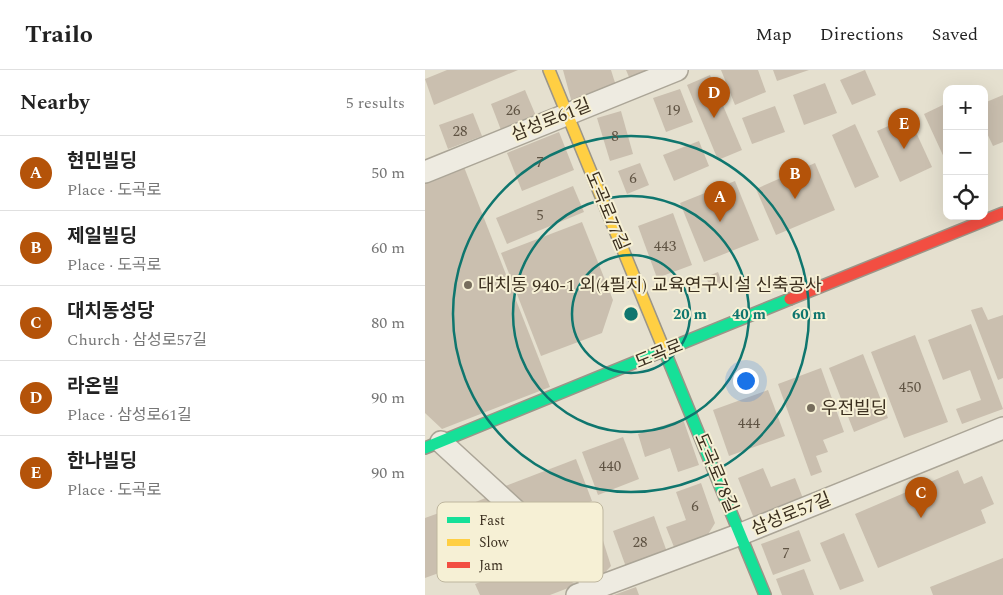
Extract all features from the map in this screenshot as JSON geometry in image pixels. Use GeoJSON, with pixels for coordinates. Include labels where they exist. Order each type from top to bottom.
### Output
{"type":"FeatureCollection","features":[{"type":"Feature","properties":{"kind":"main road","name":"도곡로77길"},"geometry":{"type":"LineString","coordinates":[[549,70],[665,352]]}},
{"type":"Feature","properties":{"kind":"main road","name":"도곡로"},"geometry":{"type":"LineString","coordinates":[[433,445],[1003,213]]}},
{"type":"Feature","properties":{"kind":"main road","name":"도곡로78길"},"geometry":{"type":"LineString","coordinates":[[665,352],[765,595]]}},
{"type":"Feature","properties":{"kind":"street","name":"삼성로61길"},"geometry":{"type":"LineString","coordinates":[[425,172],[677,70]]}},
{"type":"Feature","properties":{"kind":"street","name":"삼성로57길"},"geometry":{"type":"LineString","coordinates":[[577,595],[741,534],[1003,428]]}},
{"type":"Feature","properties":{"kind":"street"},"geometry":{"type":"LineString","coordinates":[[433,445],[500,502]]}},
{"type":"Feature","properties":{"kind":"street"},"geometry":{"type":"LineString","coordinates":[[593,582],[598,586]]}},
{"type":"Feature","properties":{"kind":"building"},"geometry":{"type":"Polygon","coordinates":[[[447,70],[518,70],[434,105],[425,79],[447,70]]]}},
{"type":"Feature","properties":{"kind":"building"},"geometry":{"type":"Polygon","coordinates":[[[563,70],[611,70],[617,89],[572,103],[563,70]]]}},
{"type":"Feature","properties":{"kind":"building"},"geometry":{"type":"Polygon","coordinates":[[[626,70],[650,70],[629,77],[626,70]]]}},
{"type":"Feature","properties":{"kind":"building"},"geometry":{"type":"Polygon","coordinates":[[[721,70],[758,70],[766,92],[735,105],[721,70]]]}},
{"type":"Feature","properties":{"kind":"building"},"geometry":{"type":"Polygon","coordinates":[[[773,70],[809,70],[777,81],[773,70]]]}},
{"type":"Feature","properties":{"kind":"building"},"geometry":{"type":"Polygon","coordinates":[[[865,70],[876,95],[852,105],[840,80],[865,70]]]}},
{"type":"Feature","properties":{"kind":"building"},"geometry":{"type":"Polygon","coordinates":[[[710,75],[742,150],[718,160],[687,85],[710,75]]]}},
{"type":"Feature","properties":{"kind":"building"},"geometry":{"type":"Polygon","coordinates":[[[825,83],[837,113],[804,125],[793,95],[825,83]]]}},
{"type":"Feature","properties":{"kind":"building"},"geometry":{"type":"Polygon","coordinates":[[[680,89],[693,122],[666,132],[653,98],[680,89]]]}},
{"type":"Feature","properties":{"kind":"building"},"geometry":{"type":"Polygon","coordinates":[[[525,90],[536,116],[501,130],[491,104],[525,90]]]}},
{"type":"Feature","properties":{"kind":"building"},"geometry":{"type":"Polygon","coordinates":[[[1003,95],[1003,142],[993,146],[988,135],[988,101],[1003,95]]]}},
{"type":"Feature","properties":{"kind":"building"},"geometry":{"type":"Polygon","coordinates":[[[943,105],[943,155],[924,114],[943,105]]]}},
{"type":"Feature","properties":{"kind":"building"},"geometry":{"type":"Polygon","coordinates":[[[775,106],[785,132],[752,144],[742,118],[775,106]]]}},
{"type":"Feature","properties":{"kind":"building"},"geometry":{"type":"Polygon","coordinates":[[[621,111],[633,154],[610,161],[597,118],[621,111]]]}},
{"type":"Feature","properties":{"kind":"building"},"geometry":{"type":"Polygon","coordinates":[[[473,113],[482,136],[448,149],[439,125],[473,113]]]}},
{"type":"Feature","properties":{"kind":"building"},"geometry":{"type":"Polygon","coordinates":[[[909,117],[932,167],[900,182],[877,131],[909,117]]]}},
{"type":"Feature","properties":{"kind":"building"},"geometry":{"type":"Polygon","coordinates":[[[855,124],[879,177],[855,188],[832,135],[855,124]]]}},
{"type":"Feature","properties":{"kind":"building"},"geometry":{"type":"Polygon","coordinates":[[[559,132],[574,170],[522,191],[507,153],[559,132]]]}},
{"type":"Feature","properties":{"kind":"building"},"geometry":{"type":"Polygon","coordinates":[[[699,141],[709,166],[674,181],[663,155],[699,141]]]}},
{"type":"Feature","properties":{"kind":"building"},"geometry":{"type":"Polygon","coordinates":[[[640,163],[649,185],[627,194],[618,171],[640,163]]]}},
{"type":"Feature","properties":{"kind":"building"},"geometry":{"type":"Polygon","coordinates":[[[815,163],[835,210],[776,235],[756,189],[815,163]]]}},
{"type":"Feature","properties":{"kind":"building","name":"대치동 940-1 외(4필지) 교육연구시설 신축공사"},"geometry":{"type":"Polygon","coordinates":[[[464,167],[550,387],[442,429],[425,413],[425,183],[464,167]]]}},
{"type":"Feature","properties":{"kind":"building"},"geometry":{"type":"Polygon","coordinates":[[[735,181],[759,240],[704,262],[680,203],[735,181]]]}},
{"type":"Feature","properties":{"kind":"building"},"geometry":{"type":"Polygon","coordinates":[[[573,186],[584,212],[507,244],[496,218],[573,186]]]}},
{"type":"Feature","properties":{"kind":"building"},"geometry":{"type":"Polygon","coordinates":[[[673,213],[692,265],[657,278],[638,226],[673,213]]]}},
{"type":"Feature","properties":{"kind":"building"},"geometry":{"type":"Polygon","coordinates":[[[582,222],[613,300],[602,333],[541,356],[501,253],[582,222]]]}},
{"type":"Feature","properties":{"kind":"building"},"geometry":{"type":"Polygon","coordinates":[[[718,272],[722,283],[710,287],[706,277],[718,272]]]}},
{"type":"Feature","properties":{"kind":"building"},"geometry":{"type":"Polygon","coordinates":[[[982,307],[988,320],[1003,315],[1003,378],[998,380],[971,310],[982,307]]]}},
{"type":"Feature","properties":{"kind":"building"},"geometry":{"type":"Polygon","coordinates":[[[971,324],[1003,409],[962,424],[956,409],[981,400],[970,370],[943,380],[928,340],[971,324]]]}},
{"type":"Feature","properties":{"kind":"building"},"geometry":{"type":"Polygon","coordinates":[[[915,335],[948,422],[904,438],[871,352],[915,335]]]}},
{"type":"Feature","properties":{"kind":"building"},"geometry":{"type":"Polygon","coordinates":[[[863,354],[888,418],[854,432],[829,368],[863,354]]]}},
{"type":"Feature","properties":{"kind":"building","name":"우전빌딩"},"geometry":{"type":"Polygon","coordinates":[[[821,368],[844,432],[823,440],[828,452],[816,456],[822,472],[811,476],[778,384],[821,368]]]}},
{"type":"Feature","properties":{"kind":"building"},"geometry":{"type":"Polygon","coordinates":[[[768,390],[785,436],[729,456],[713,410],[768,390]]]}},
{"type":"Feature","properties":{"kind":"building"},"geometry":{"type":"Polygon","coordinates":[[[683,419],[699,465],[678,472],[670,448],[645,457],[638,434],[683,419]]]}},
{"type":"Feature","properties":{"kind":"building"},"geometry":{"type":"Polygon","coordinates":[[[623,437],[639,479],[598,495],[582,452],[623,437]]]}},
{"type":"Feature","properties":{"kind":"building"},"geometry":{"type":"Polygon","coordinates":[[[576,459],[592,501],[519,502],[503,487],[576,459]]]}},
{"type":"Feature","properties":{"kind":"building"},"geometry":{"type":"Polygon","coordinates":[[[763,468],[771,487],[795,478],[804,501],[755,521],[738,478],[763,468]]]}},
{"type":"Feature","properties":{"kind":"building"},"geometry":{"type":"Polygon","coordinates":[[[958,470],[964,484],[982,476],[994,504],[981,510],[986,523],[878,568],[855,514],[958,470]]]}},
{"type":"Feature","properties":{"kind":"building"},"geometry":{"type":"Polygon","coordinates":[[[701,483],[715,523],[707,536],[674,547],[666,527],[686,520],[676,492],[701,483]]]}},
{"type":"Feature","properties":{"kind":"building"},"geometry":{"type":"Polygon","coordinates":[[[488,497],[494,502],[476,502],[488,497]]]}},
{"type":"Feature","properties":{"kind":"building"},"geometry":{"type":"Polygon","coordinates":[[[437,514],[437,574],[425,578],[425,518],[437,514]]]}},
{"type":"Feature","properties":{"kind":"building"},"geometry":{"type":"Polygon","coordinates":[[[654,516],[667,552],[626,567],[613,531],[654,516]]]}},
{"type":"Feature","properties":{"kind":"building"},"geometry":{"type":"Polygon","coordinates":[[[799,530],[811,561],[773,575],[761,544],[799,530]]]}},
{"type":"Feature","properties":{"kind":"building"},"geometry":{"type":"Polygon","coordinates":[[[844,533],[864,581],[840,590],[820,543],[844,533]]]}},
{"type":"Feature","properties":{"kind":"building"},"geometry":{"type":"Polygon","coordinates":[[[603,541],[611,566],[603,575],[603,541]]]}},
{"type":"Feature","properties":{"kind":"building"},"geometry":{"type":"Polygon","coordinates":[[[1003,558],[1003,595],[933,595],[930,587],[1003,558]]]}},
{"type":"Feature","properties":{"kind":"building"},"geometry":{"type":"Polygon","coordinates":[[[804,569],[814,595],[782,595],[776,579],[804,569]]]}},
{"type":"Feature","properties":{"kind":"building"},"geometry":{"type":"Polygon","coordinates":[[[480,582],[572,582],[576,585],[550,595],[480,595],[475,584],[480,582]]]}},
{"type":"Feature","properties":{"kind":"building"},"geometry":{"type":"Polygon","coordinates":[[[636,587],[639,595],[614,595],[636,587]]]}},
{"type":"Feature","properties":{"kind":"traffic: fast"},"geometry":{"type":"LineString","coordinates":[[425,448],[790,299]]}},
{"type":"Feature","properties":{"kind":"traffic: fast"},"geometry":{"type":"LineString","coordinates":[[665,352],[765,595]]}},
{"type":"Feature","properties":{"kind":"traffic: slow"},"geometry":{"type":"LineString","coordinates":[[549,70],[665,352]]}},
{"type":"Feature","properties":{"kind":"traffic: jam"},"geometry":{"type":"LineString","coordinates":[[790,299],[1003,213]]}},
{"type":"Feature","properties":{"kind":"place","name":"라온빌"},"geometry":{"type":"Point","coordinates":[714,118]}},
{"type":"Feature","properties":{"kind":"place","name":"한나빌딩"},"geometry":{"type":"Point","coordinates":[904,149]}},
{"type":"Feature","properties":{"kind":"place","name":"제일빌딩"},"geometry":{"type":"Point","coordinates":[795,199]}},
{"type":"Feature","properties":{"kind":"place","name":"현민빌딩"},"geometry":{"type":"Point","coordinates":[720,222]}},
{"type":"Feature","properties":{"kind":"place","name":"대치동 940-1 외(4필지) 교육연구시설 신축공사"},"geometry":{"type":"Point","coordinates":[468,285]}},
{"type":"Feature","properties":{"kind":"place","name":"우전빌딩"},"geometry":{"type":"Point","coordinates":[811,408]}},
{"type":"Feature","properties":{"kind":"place","name":"대치동성당"},"geometry":{"type":"Point","coordinates":[921,518]}}]}
